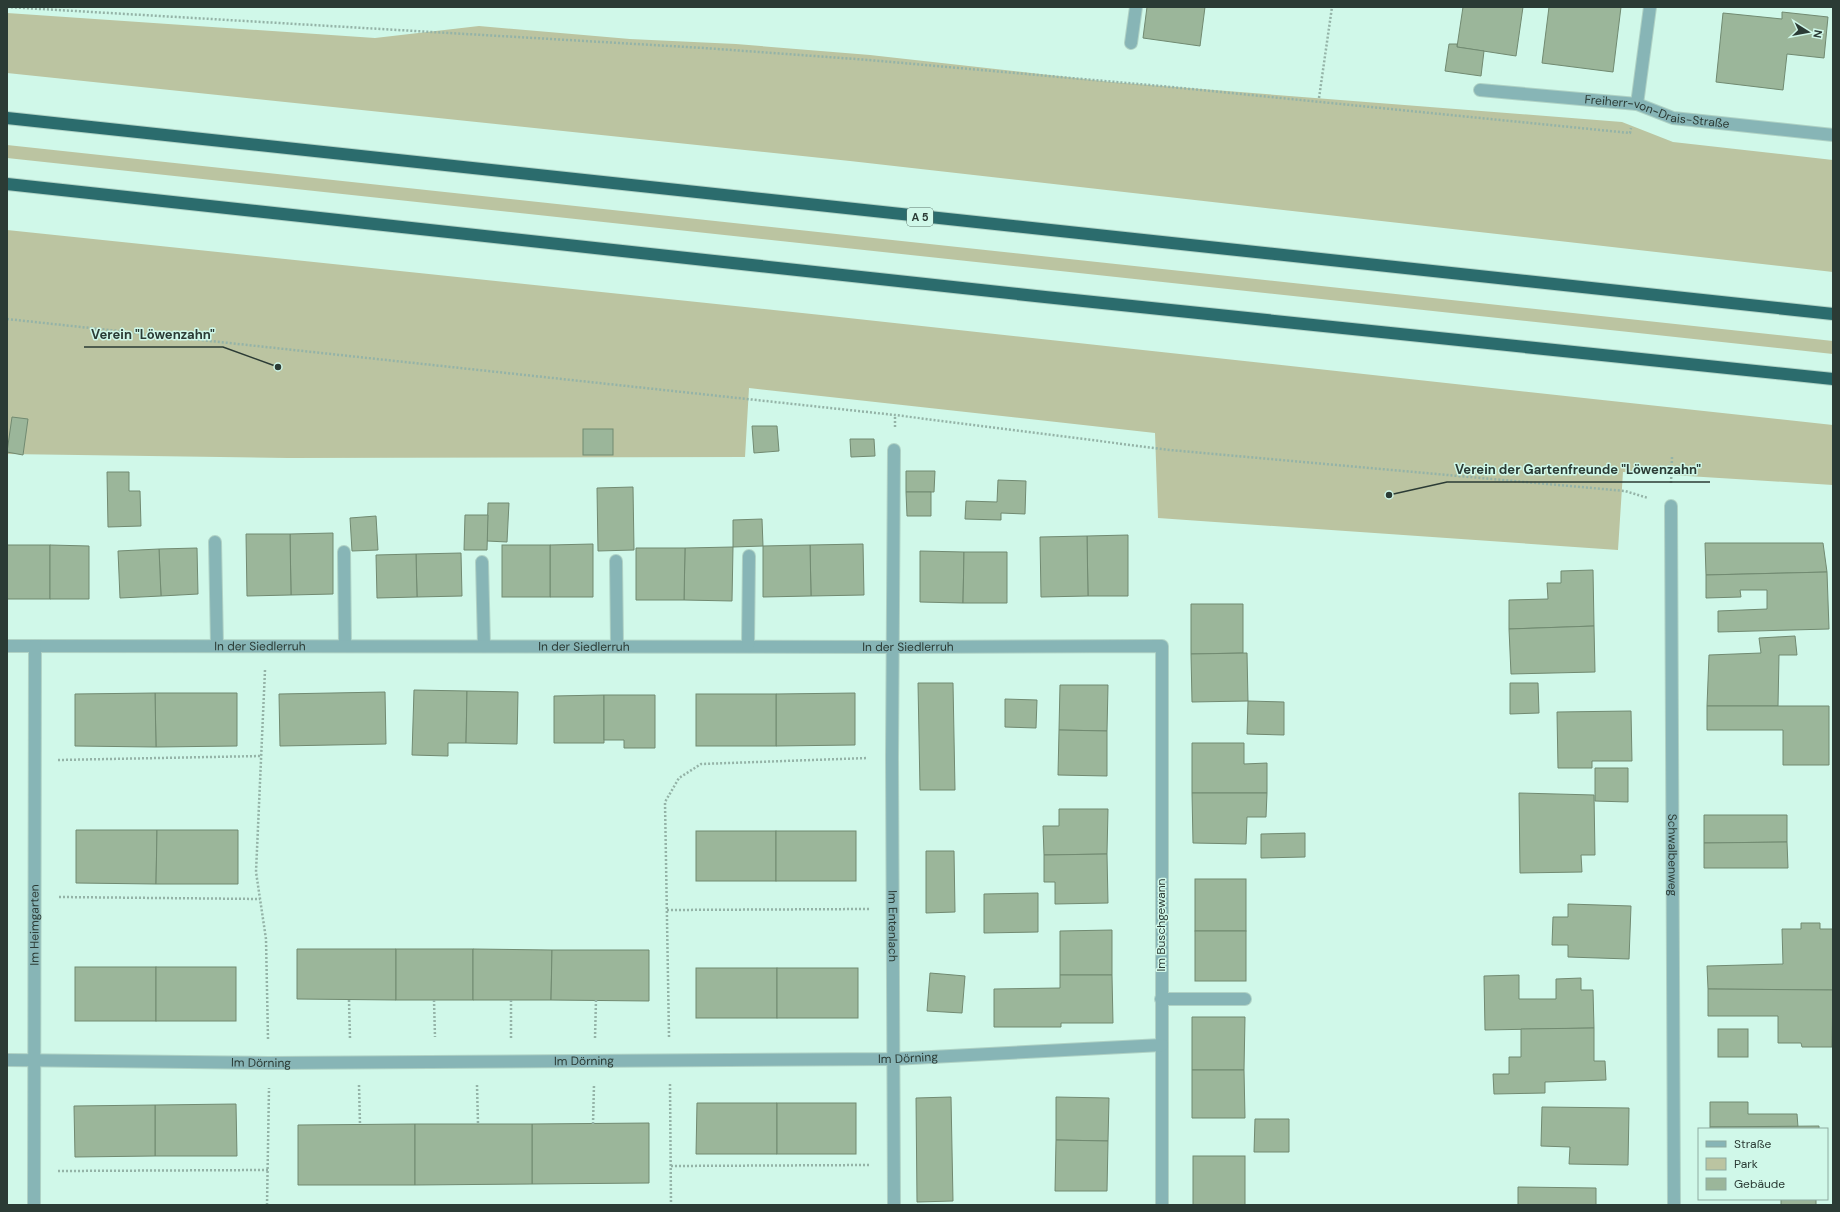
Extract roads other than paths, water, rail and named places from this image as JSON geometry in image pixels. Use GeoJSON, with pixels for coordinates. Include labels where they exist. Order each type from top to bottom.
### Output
{"type":"FeatureCollection","features":[{"type":"Feature","properties":{"kind":"highway","name":"A 5"},"geometry":{"type":"LineString","coordinates":[[7,118],[1833,314]]}},
{"type":"Feature","properties":{"kind":"highway"},"geometry":{"type":"LineString","coordinates":[[7,184],[1037,296],[1833,379]]}},
{"type":"Feature","properties":{"kind":"street"},"geometry":{"type":"LineString","coordinates":[[1131,42],[1136,7]]}},
{"type":"Feature","properties":{"kind":"street"},"geometry":{"type":"LineString","coordinates":[[1637,104],[1650,7]]}},
{"type":"Feature","properties":{"kind":"street","name":"Freiherr-von-Drais-Straße"},"geometry":{"type":"LineString","coordinates":[[1480,90],[1637,104],[1673,118],[1833,135]]}},
{"type":"Feature","properties":{"kind":"street","name":"Im Entenlach"},"geometry":{"type":"LineString","coordinates":[[894,450],[892,757],[894,1205]]}},
{"type":"Feature","properties":{"kind":"street","name":"Schwalbenweg"},"geometry":{"type":"LineString","coordinates":[[1671,506],[1674,1205]]}},
{"type":"Feature","properties":{"kind":"street"},"geometry":{"type":"LineString","coordinates":[[215,542],[217,646]]}},
{"type":"Feature","properties":{"kind":"street"},"geometry":{"type":"LineString","coordinates":[[344,552],[345,646]]}},
{"type":"Feature","properties":{"kind":"street"},"geometry":{"type":"LineString","coordinates":[[748,646],[749,556]]}},
{"type":"Feature","properties":{"kind":"street"},"geometry":{"type":"LineString","coordinates":[[616,561],[617,646]]}},
{"type":"Feature","properties":{"kind":"street"},"geometry":{"type":"LineString","coordinates":[[482,562],[484,646]]}},
{"type":"Feature","properties":{"kind":"street","name":"In der Siedlerruh"},"geometry":{"type":"LineString","coordinates":[[7,646],[1162,646]]}},
{"type":"Feature","properties":{"kind":"street","name":"Im Heimgarten"},"geometry":{"type":"LineString","coordinates":[[34,1205],[35,646]]}},
{"type":"Feature","properties":{"kind":"street","name":"Im Buschgewann"},"geometry":{"type":"LineString","coordinates":[[1162,646],[1162,1205]]}},
{"type":"Feature","properties":{"kind":"street"},"geometry":{"type":"LineString","coordinates":[[1161,999],[1245,999]]}},
{"type":"Feature","properties":{"kind":"street","name":"Im Dörning"},"geometry":{"type":"LineString","coordinates":[[7,1060],[354,1063],[669,1062],[893,1059],[1162,1045]]}},
{"type":"Feature","properties":{"kind":"place","name":"Verein \"Löwenzahn\""},"geometry":{"type":"Point","coordinates":[278,367]}},
{"type":"Feature","properties":{"kind":"place","name":"Verein der Gartenfreunde \"Löwenzahn\""},"geometry":{"type":"Point","coordinates":[1389,495]}}]}
